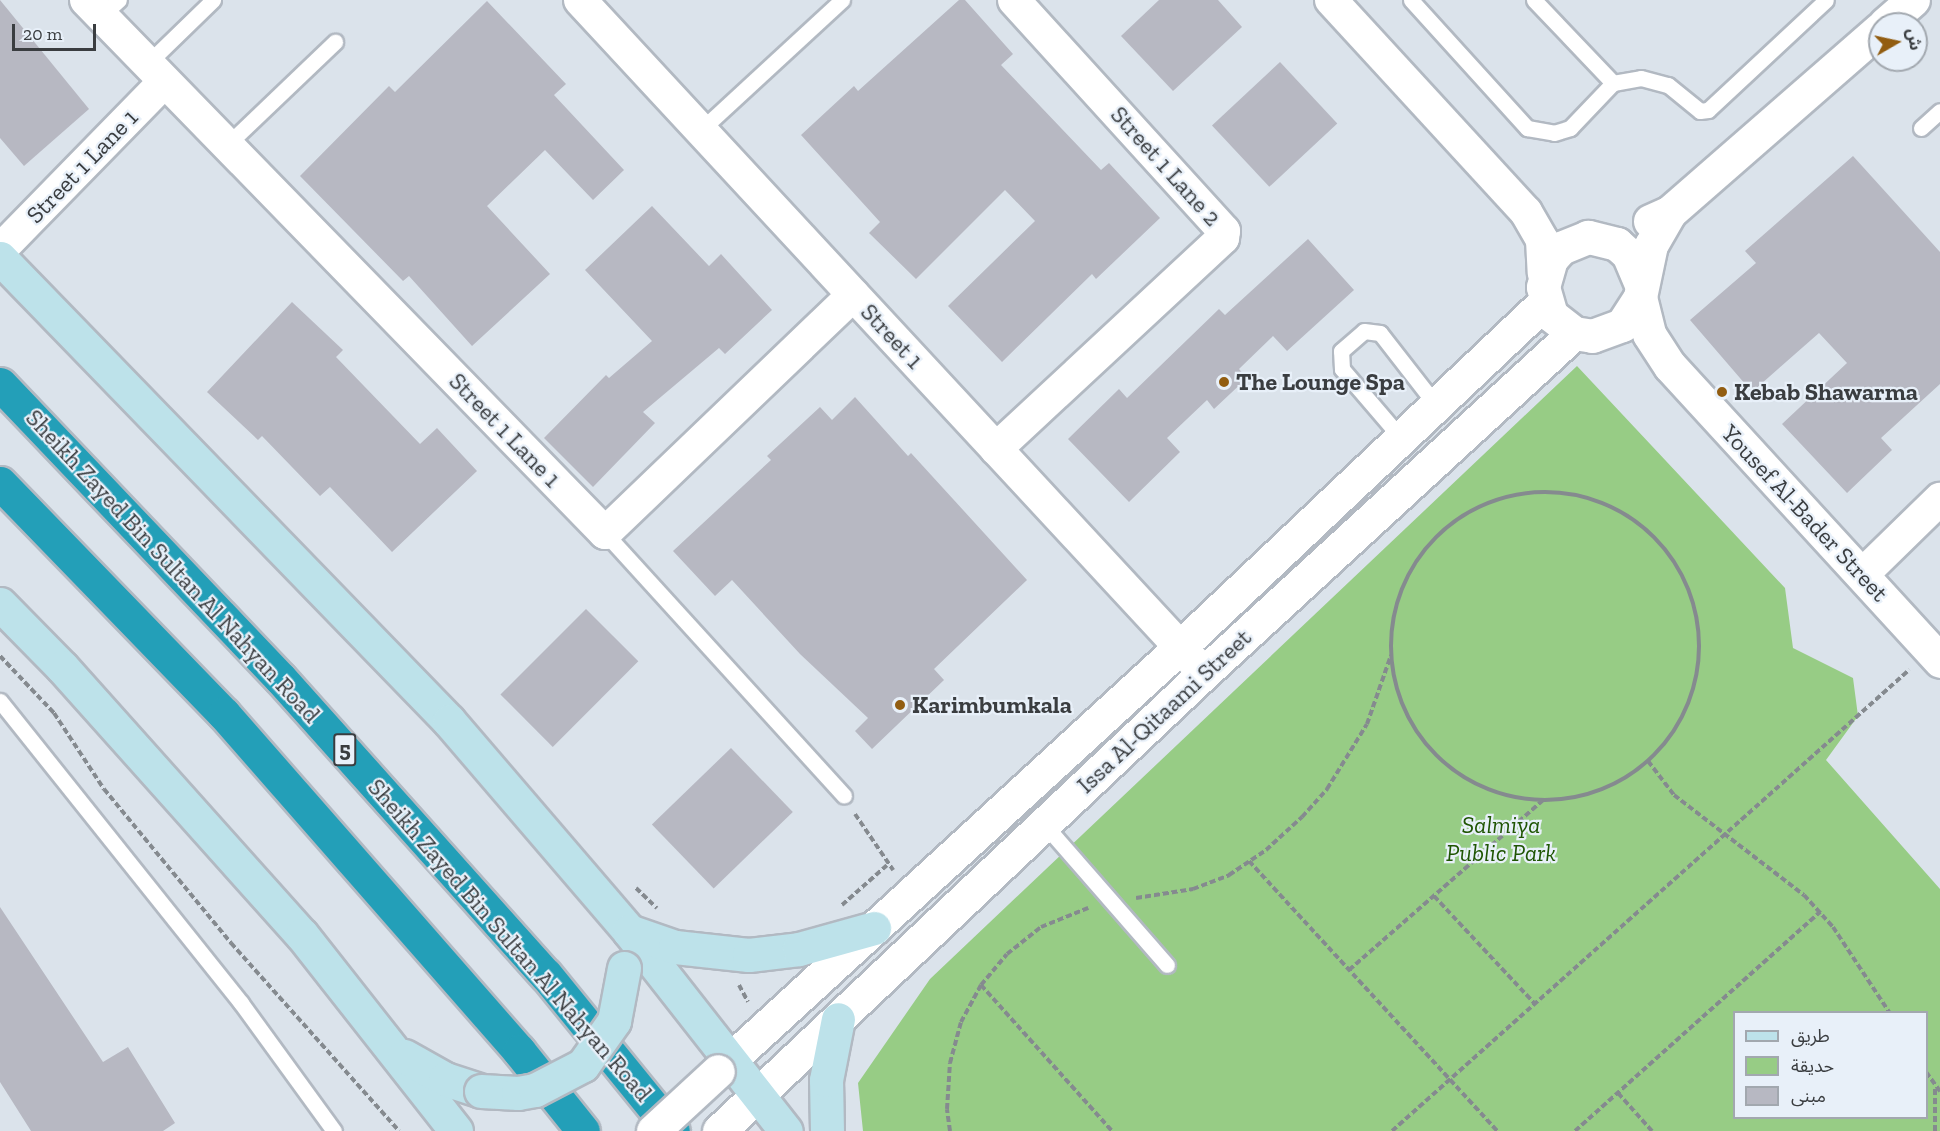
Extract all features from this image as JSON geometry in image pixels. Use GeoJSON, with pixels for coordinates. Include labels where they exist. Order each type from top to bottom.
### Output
{"type":"FeatureCollection","features":[{"type":"Feature","properties":{"kind":"highway","name":"Sheikh Zayed Bin Sultan Al Nahyan Road"},"geometry":{"type":"LineString","coordinates":[[0,384],[280,678],[546,975],[674,1131]]}},
{"type":"Feature","properties":{"kind":"highway"},"geometry":{"type":"LineString","coordinates":[[0,483],[224,714],[519,1051],[583,1131]]}},
{"type":"Feature","properties":{"kind":"main road"},"geometry":{"type":"LineString","coordinates":[[0,258],[449,721],[619,922],[751,1102],[786,1131]]}},
{"type":"Feature","properties":{"kind":"main road"},"geometry":{"type":"LineString","coordinates":[[0,604],[62,667],[302,934],[395,1050],[425,1094],[456,1131]]}},
{"type":"Feature","properties":{"kind":"main road"},"geometry":{"type":"LineString","coordinates":[[619,922],[675,947],[724,954],[790,950],[874,928]]}},
{"type":"Feature","properties":{"kind":"main road"},"geometry":{"type":"LineString","coordinates":[[395,1050],[427,1071],[481,1091],[518,1093],[535,1090],[583,1065],[614,1021],[624,968],[618,930],[619,922]]}},
{"type":"Feature","properties":{"kind":"main road"},"geometry":{"type":"LineString","coordinates":[[827,1131],[825,1080],[838,1019]]}},
{"type":"Feature","properties":{"kind":"main road"},"geometry":{"type":"LineString","coordinates":[[425,1094],[444,1131]]}},
{"type":"Feature","properties":{"kind":"street","name":"Street 1"},"geometry":{"type":"LineString","coordinates":[[580,0],[1204,673]]}},
{"type":"Feature","properties":{"kind":"street","name":"Street 1 Lane 2"},"geometry":{"type":"LineString","coordinates":[[996,449],[1223,238],[1224,231],[1014,0]]}},
{"type":"Feature","properties":{"kind":"street"},"geometry":{"type":"LineString","coordinates":[[1331,0],[1526,212],[1542,240],[1545,287],[1551,315],[1583,334],[1622,325],[1640,290],[1651,245],[1670,212],[1868,39]]}},
{"type":"Feature","properties":{"kind":"street"},"geometry":{"type":"LineString","coordinates":[[1899,12],[1913,0]]}},
{"type":"Feature","properties":{"kind":"street","name":"Street 1 Lane 1"},"geometry":{"type":"LineString","coordinates":[[102,5],[156,73],[605,533]]}},
{"type":"Feature","properties":{"kind":"street","name":"Street 1 Lane 1"},"geometry":{"type":"LineString","coordinates":[[0,250],[156,73]]}},
{"type":"Feature","properties":{"kind":"street"},"geometry":{"type":"LineString","coordinates":[[1526,212],[1555,230],[1595,238],[1629,254],[1640,290]]}},
{"type":"Feature","properties":{"kind":"street"},"geometry":{"type":"LineString","coordinates":[[1545,287],[1561,248],[1670,212]]}},
{"type":"Feature","properties":{"kind":"street","name":"Issa Al-Qitaami Street"},"geometry":{"type":"LineString","coordinates":[[653,1131],[1180,647],[1436,405],[1545,287]]}},
{"type":"Feature","properties":{"kind":"street","name":"Yousef Al-Bader Street"},"geometry":{"type":"LineString","coordinates":[[1640,290],[1649,334],[1670,366],[1935,655]]}},
{"type":"Feature","properties":{"kind":"street"},"geometry":{"type":"LineString","coordinates":[[605,533],[853,295]]}},
{"type":"Feature","properties":{"kind":"street","name":"Issa Al-Qitaami Street"},"geometry":{"type":"LineString","coordinates":[[719,1131],[1204,673],[1583,334]]}},
{"type":"Feature","properties":{"kind":"street","name":"Yousef Al-Bader Street"},"geometry":{"type":"LineString","coordinates":[[1583,334],[1633,346],[1670,366]]}},
{"type":"Feature","properties":{"kind":"street"},"geometry":{"type":"LineString","coordinates":[[1862,575],[1940,499]]}},
{"type":"Feature","properties":{"kind":"lane"},"geometry":{"type":"LineString","coordinates":[[156,73],[213,0]]}},
{"type":"Feature","properties":{"kind":"lane"},"geometry":{"type":"LineString","coordinates":[[701,130],[842,0]]}},
{"type":"Feature","properties":{"kind":"lane"},"geometry":{"type":"LineString","coordinates":[[1412,0],[1533,130],[1554,133],[1570,128],[1613,83],[1641,78],[1668,85],[1700,111],[1708,110],[1826,0]]}},
{"type":"Feature","properties":{"kind":"lane"},"geometry":{"type":"LineString","coordinates":[[1534,0],[1613,83]]}},
{"type":"Feature","properties":{"kind":"lane"},"geometry":{"type":"LineString","coordinates":[[226,146],[334,42]]}},
{"type":"Feature","properties":{"kind":"lane"},"geometry":{"type":"LineString","coordinates":[[1921,128],[1940,111]]}},
{"type":"Feature","properties":{"kind":"lane"},"geometry":{"type":"LineString","coordinates":[[1401,438],[1342,369],[1341,351],[1364,332],[1380,333],[1436,405]]}},
{"type":"Feature","properties":{"kind":"lane"},"geometry":{"type":"LineString","coordinates":[[605,533],[844,796]]}},
{"type":"Feature","properties":{"kind":"lane"},"geometry":{"type":"LineString","coordinates":[[0,701],[241,1003],[334,1131]]}},
{"type":"Feature","properties":{"kind":"lane"},"geometry":{"type":"LineString","coordinates":[[1044,824],[1167,965]]}},
{"type":"Feature","properties":{"kind":"path"},"geometry":{"type":"LineString","coordinates":[[950,1131],[947,1109],[950,1063],[961,1022],[981,985],[1007,954],[1041,927],[1076,910],[1193,889],[1229,875],[1302,817],[1337,774],[1367,724],[1391,654],[1394,615],[1406,579],[1427,546],[1455,519],[1490,501],[1527,492],[1566,492],[1604,502],[1638,522],[1665,549],[1686,582],[1697,620],[1699,659],[1691,697],[1673,732],[1648,761],[1607,786],[1580,796],[1543,800],[1505,795],[1469,780],[1438,757],[1410,718],[1398,692],[1391,654]]}},
{"type":"Feature","properties":{"kind":"path"},"geometry":{"type":"LineString","coordinates":[[1392,1131],[1724,835],[1935,655]]}},
{"type":"Feature","properties":{"kind":"path"},"geometry":{"type":"LineString","coordinates":[[0,656],[54,713],[104,789],[231,943],[399,1131]]}},
{"type":"Feature","properties":{"kind":"path"},"geometry":{"type":"LineString","coordinates":[[1648,761],[1674,795],[1804,895],[1820,912],[1888,1011]]}},
{"type":"Feature","properties":{"kind":"path"},"geometry":{"type":"LineString","coordinates":[[844,796],[887,865],[915,890]]}},
{"type":"Feature","properties":{"kind":"path"},"geometry":{"type":"LineString","coordinates":[[1349,970],[1543,800]]}},
{"type":"Feature","properties":{"kind":"path"},"geometry":{"type":"LineString","coordinates":[[1249,861],[1497,1131]]}},
{"type":"Feature","properties":{"kind":"path"},"geometry":{"type":"LineString","coordinates":[[1434,896],[1534,1004]]}},
{"type":"Feature","properties":{"kind":"path"},"geometry":{"type":"LineString","coordinates":[[1575,1131],[1820,912]]}},
{"type":"Feature","properties":{"kind":"path"},"geometry":{"type":"LineString","coordinates":[[724,954],[762,1030]]}},
{"type":"Feature","properties":{"kind":"path"},"geometry":{"type":"LineString","coordinates":[[981,985],[1112,1131]]}},
{"type":"Feature","properties":{"kind":"path"},"geometry":{"type":"LineString","coordinates":[[1928,1075],[1940,1091]]}},
{"type":"Feature","properties":{"kind":"path"},"geometry":{"type":"LineString","coordinates":[[1935,1086],[1935,1131]]}},
{"type":"Feature","properties":{"kind":"path"},"geometry":{"type":"LineString","coordinates":[[1617,1093],[1652,1131]]}},
{"type":"Feature","properties":{"kind":"green space","name":"Salmiya Public Park"},"geometry":{"type":"Polygon","coordinates":[[[1577,366],[1785,588],[1793,648],[1853,678],[1858,716],[1826,760],[1940,889],[1940,1131],[863,1131],[858,1083],[930,979],[1577,366]]]}},
{"type":"Feature","properties":{"kind":"building"},"geometry":{"type":"Polygon","coordinates":[[[0,0],[89,109],[24,166],[0,138],[0,0]]]}},
{"type":"Feature","properties":{"kind":"building"},"geometry":{"type":"Polygon","coordinates":[[[959,0],[965,0],[1013,54],[1001,65],[1101,170],[1109,163],[1160,218],[1096,279],[1092,274],[1002,362],[948,306],[1035,221],[1005,190],[916,279],[869,233],[880,222],[801,135],[854,86],[858,91],[959,0]]]}},
{"type":"Feature","properties":{"kind":"building"},"geometry":{"type":"Polygon","coordinates":[[[1159,0],[1218,0],[1242,27],[1173,91],[1121,36],[1159,0]]]}},
{"type":"Feature","properties":{"kind":"building"},"geometry":{"type":"Polygon","coordinates":[[[487,1],[566,84],[554,95],[624,170],[593,200],[545,150],[487,206],[550,274],[472,346],[409,276],[403,281],[300,176],[389,86],[395,92],[487,1]]]}},
{"type":"Feature","properties":{"kind":"building"},"geometry":{"type":"Polygon","coordinates":[[[1280,62],[1337,123],[1269,187],[1212,125],[1280,62]]]}},
{"type":"Feature","properties":{"kind":"building"},"geometry":{"type":"Polygon","coordinates":[[[1853,156],[1940,252],[1940,384],[1881,438],[1892,450],[1847,493],[1782,424],[1847,363],[1819,333],[1752,392],[1690,320],[1756,263],[1745,251],[1853,156]]]}},
{"type":"Feature","properties":{"kind":"building"},"geometry":{"type":"Polygon","coordinates":[[[652,206],[709,266],[721,254],[772,310],[725,354],[719,348],[643,412],[655,423],[593,487],[544,438],[606,375],[609,378],[652,341],[585,270],[652,206]]]}},
{"type":"Feature","properties":{"kind":"building"},"geometry":{"type":"Polygon","coordinates":[[[1308,239],[1354,290],[1287,351],[1273,336],[1239,369],[1247,378],[1214,409],[1207,400],[1167,438],[1180,452],[1129,502],[1068,439],[1119,389],[1127,398],[1219,309],[1225,315],[1308,239]]]}},
{"type":"Feature","properties":{"kind":"building"},"geometry":{"type":"Polygon","coordinates":[[[292,302],[343,350],[336,357],[420,444],[437,428],[477,471],[392,552],[330,487],[320,496],[262,436],[258,440],[207,392],[292,302]]]}},
{"type":"Feature","properties":{"kind":"building"},"geometry":{"type":"Polygon","coordinates":[[[855,397],[908,456],[911,453],[1027,580],[934,669],[944,680],[872,749],[855,731],[868,718],[800,654],[732,580],[715,596],[673,551],[771,460],[767,456],[820,407],[832,420],[855,397]]]}},
{"type":"Feature","properties":{"kind":"building"},"geometry":{"type":"Polygon","coordinates":[[[586,609],[638,661],[553,747],[500,695],[586,609]]]}},
{"type":"Feature","properties":{"kind":"building"},"geometry":{"type":"Polygon","coordinates":[[[731,748],[793,812],[714,888],[652,824],[731,748]]]}},
{"type":"Feature","properties":{"kind":"building"},"geometry":{"type":"Polygon","coordinates":[[[0,907],[103,1062],[128,1047],[175,1123],[163,1131],[31,1131],[0,1082],[0,907]]]}},
{"type":"Feature","properties":{"kind":"place","name":"The Lounge Spa"},"geometry":{"type":"Point","coordinates":[1224,382]}},
{"type":"Feature","properties":{"kind":"place","name":"Kebab Shawarma"},"geometry":{"type":"Point","coordinates":[1722,392]}},
{"type":"Feature","properties":{"kind":"place","name":"Karimbumkala"},"geometry":{"type":"Point","coordinates":[900,705]}}]}
